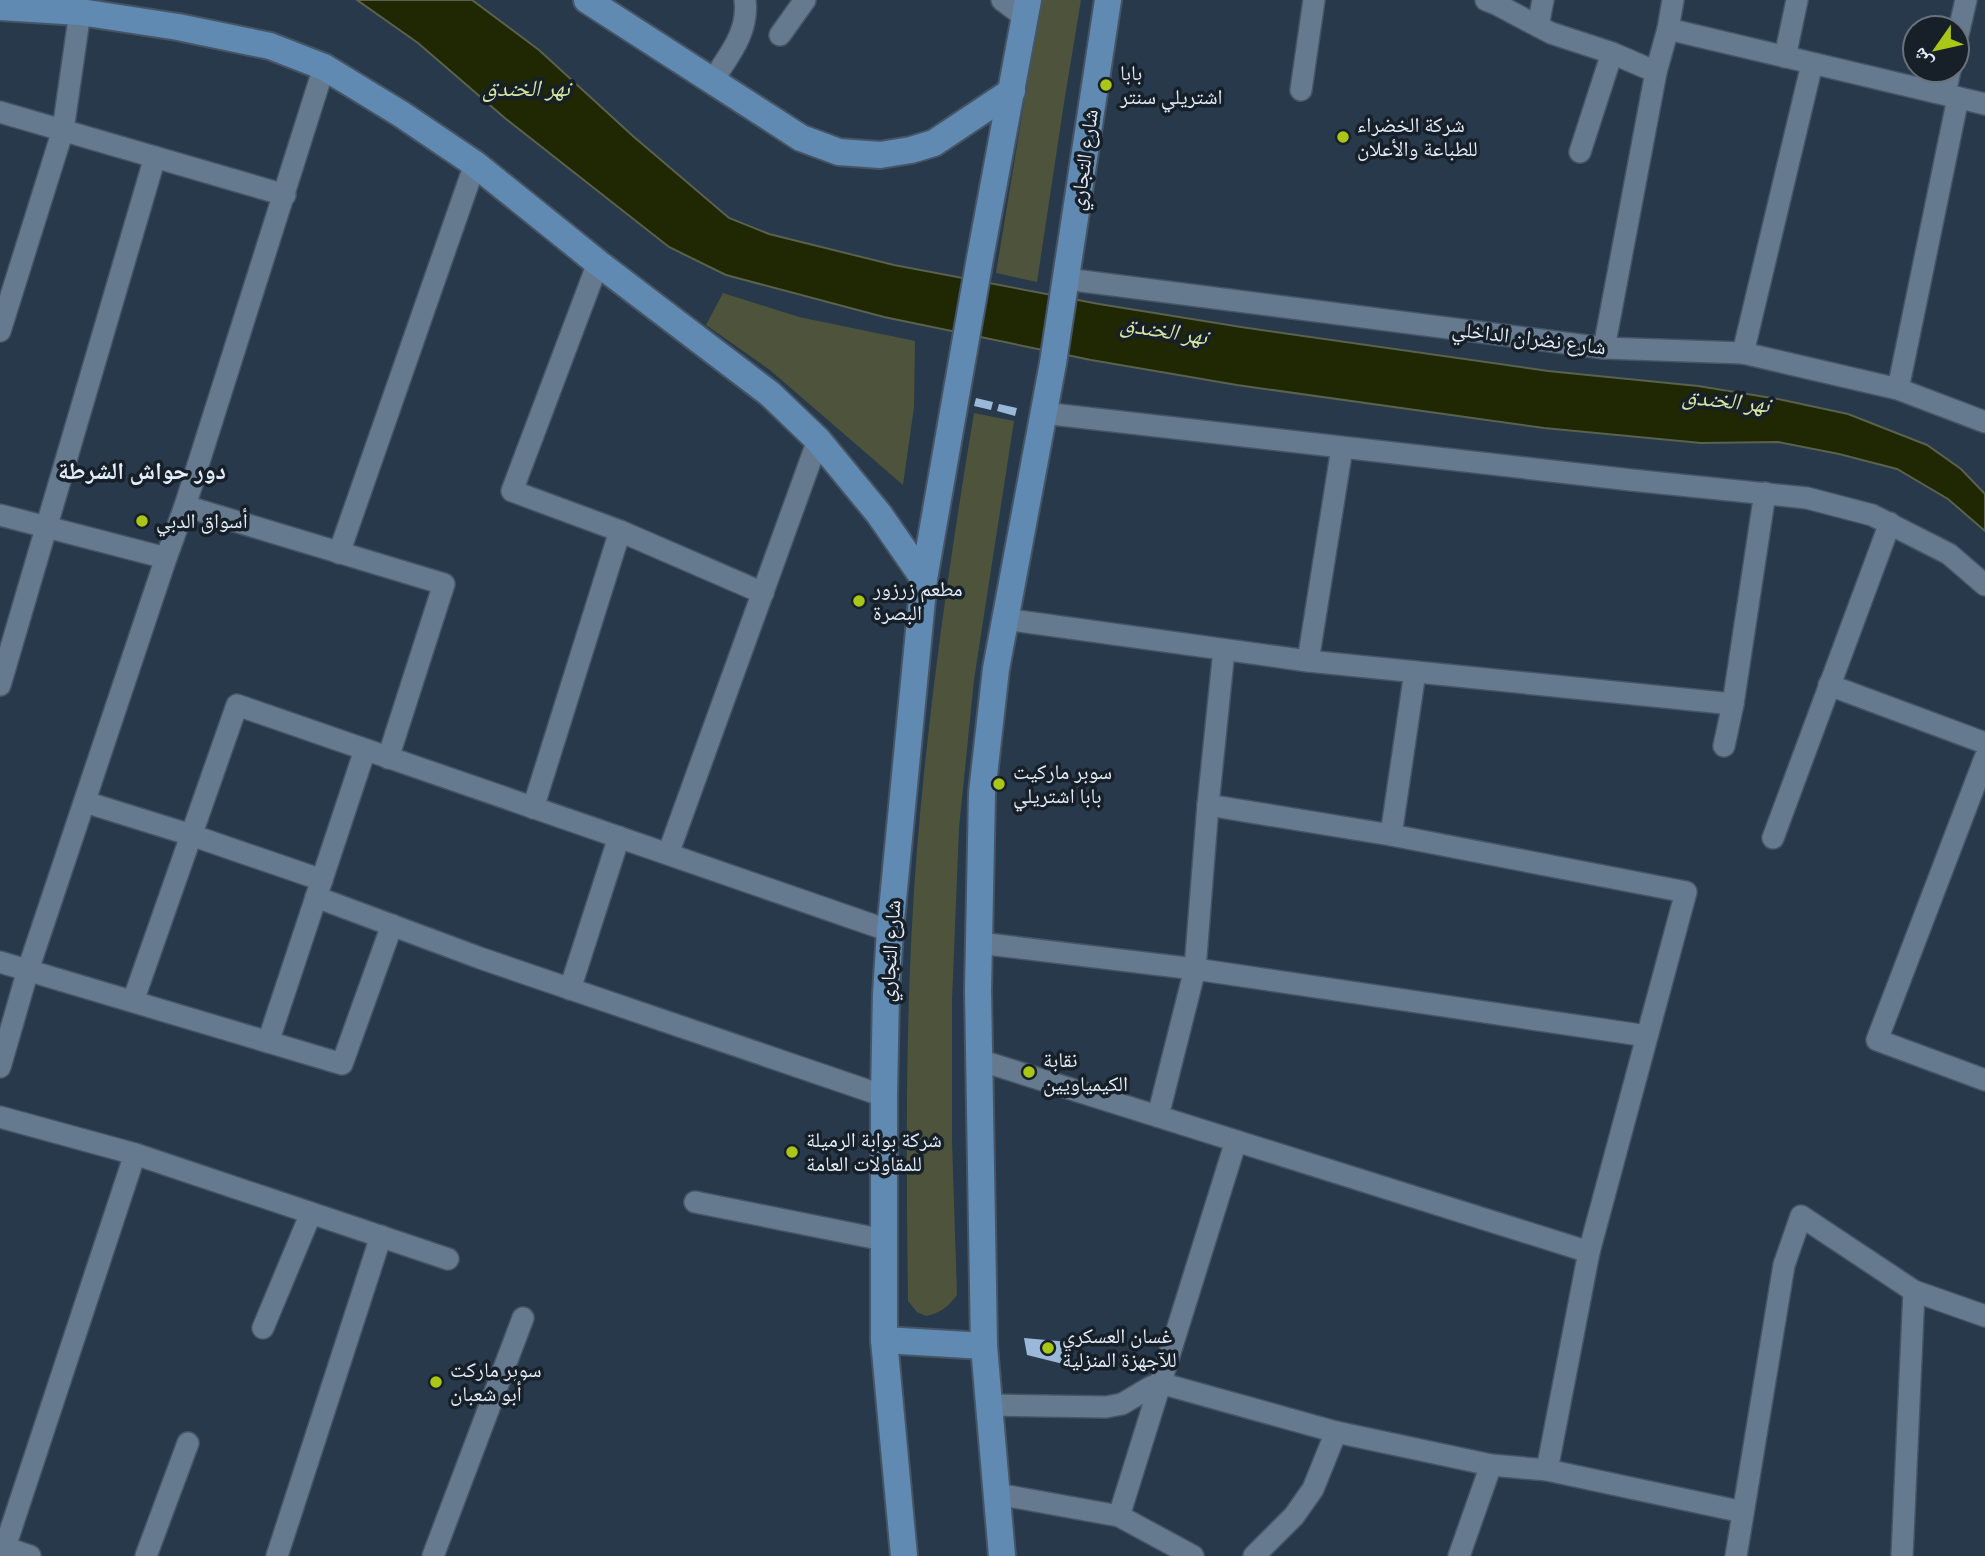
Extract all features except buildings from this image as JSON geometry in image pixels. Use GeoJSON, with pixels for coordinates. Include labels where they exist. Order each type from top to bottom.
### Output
{"type":"FeatureCollection","features":[{"type":"Feature","properties":{"kind":"main road","name":"شارع التجاري"},"geometry":{"type":"LineString","coordinates":[[1043,413],[1053,363],[1108,0]]}},
{"type":"Feature","properties":{"kind":"main road"},"geometry":{"type":"LineString","coordinates":[[599,3],[801,138],[839,152],[880,155],[934,143],[1012,91],[1027,8]]}},
{"type":"Feature","properties":{"kind":"main road"},"geometry":{"type":"LineString","coordinates":[[0,7],[80,12],[178,27],[270,46],[324,67],[401,114],[475,164],[598,263],[770,394],[818,440],[878,514],[924,579]]}},
{"type":"Feature","properties":{"kind":"main road","name":"شارع التجاري"},"geometry":{"type":"LineString","coordinates":[[904,1556],[884,1340],[884,1096],[890,931],[924,579],[1012,91]]}},
{"type":"Feature","properties":{"kind":"main road"},"geometry":{"type":"LineString","coordinates":[[1002,1556],[984,1346],[979,1060],[982,793],[996,669],[1043,413]]}},
{"type":"Feature","properties":{"kind":"main road"},"geometry":{"type":"LineString","coordinates":[[884,1340],[984,1346]]}},
{"type":"Feature","properties":{"kind":"street"},"geometry":{"type":"LineString","coordinates":[[713,80],[744,28],[745,0]]}},
{"type":"Feature","properties":{"kind":"street"},"geometry":{"type":"LineString","coordinates":[[780,35],[805,0]]}},
{"type":"Feature","properties":{"kind":"street"},"geometry":{"type":"LineString","coordinates":[[1002,0],[1027,8]]}},
{"type":"Feature","properties":{"kind":"street"},"geometry":{"type":"LineString","coordinates":[[1301,90],[1314,0]]}},
{"type":"Feature","properties":{"kind":"street"},"geometry":{"type":"LineString","coordinates":[[1486,0],[1551,33],[1612,53],[1656,72]]}},
{"type":"Feature","properties":{"kind":"street"},"geometry":{"type":"LineString","coordinates":[[1538,26],[1543,0]]}},
{"type":"Feature","properties":{"kind":"street"},"geometry":{"type":"LineString","coordinates":[[1604,348],[1672,0]]}},
{"type":"Feature","properties":{"kind":"street"},"geometry":{"type":"LineString","coordinates":[[1785,57],[1797,0]]}},
{"type":"Feature","properties":{"kind":"street"},"geometry":{"type":"LineString","coordinates":[[0,331],[63,130],[80,12]]}},
{"type":"Feature","properties":{"kind":"street"},"geometry":{"type":"LineString","coordinates":[[1668,29],[1985,104]]}},
{"type":"Feature","properties":{"kind":"street"},"geometry":{"type":"LineString","coordinates":[[1580,152],[1612,53]]}},
{"type":"Feature","properties":{"kind":"street"},"geometry":{"type":"LineString","coordinates":[[1743,353],[1812,64]]}},
{"type":"Feature","properties":{"kind":"street"},"geometry":{"type":"LineString","coordinates":[[0,1067],[29,970],[185,506],[324,67]]}},
{"type":"Feature","properties":{"kind":"street"},"geometry":{"type":"LineString","coordinates":[[1898,390],[1951,96],[1951,84]]}},
{"type":"Feature","properties":{"kind":"street"},"geometry":{"type":"LineString","coordinates":[[0,112],[285,195]]}},
{"type":"Feature","properties":{"kind":"street"},"geometry":{"type":"LineString","coordinates":[[0,685],[155,157]]}},
{"type":"Feature","properties":{"kind":"street"},"geometry":{"type":"LineString","coordinates":[[339,552],[475,164]]}},
{"type":"Feature","properties":{"kind":"street"},"geometry":{"type":"LineString","coordinates":[[598,263],[512,491],[620,531],[763,593]]}},
{"type":"Feature","properties":{"kind":"street","name":"شارع نضران الداخلي"},"geometry":{"type":"LineString","coordinates":[[1066,279],[1604,348],[1743,353],[1898,390],[1985,422]]}},
{"type":"Feature","properties":{"kind":"street"},"geometry":{"type":"LineString","coordinates":[[1043,413],[1807,498],[1872,514],[1950,554],[1985,585]]}},
{"type":"Feature","properties":{"kind":"street"},"geometry":{"type":"LineString","coordinates":[[668,854],[818,440]]}},
{"type":"Feature","properties":{"kind":"street"},"geometry":{"type":"LineString","coordinates":[[1308,661],[1342,448]]}},
{"type":"Feature","properties":{"kind":"street"},"geometry":{"type":"LineString","coordinates":[[1724,746],[1733,704],[1765,494]]}},
{"type":"Feature","properties":{"kind":"street"},"geometry":{"type":"LineString","coordinates":[[185,506],[444,584],[388,758]]}},
{"type":"Feature","properties":{"kind":"street"},"geometry":{"type":"LineString","coordinates":[[0,515],[166,558]]}},
{"type":"Feature","properties":{"kind":"street"},"geometry":{"type":"LineString","coordinates":[[1773,838],[1889,523]]}},
{"type":"Feature","properties":{"kind":"street"},"geometry":{"type":"LineString","coordinates":[[533,808],[620,531]]}},
{"type":"Feature","properties":{"kind":"street"},"geometry":{"type":"LineString","coordinates":[[1005,619],[1308,661],[1733,704]]}},
{"type":"Feature","properties":{"kind":"street"},"geometry":{"type":"LineString","coordinates":[[1158,1116],[1195,969],[1224,650]]}},
{"type":"Feature","properties":{"kind":"street"},"geometry":{"type":"LineString","coordinates":[[1391,835],[1416,672]]}},
{"type":"Feature","properties":{"kind":"street"},"geometry":{"type":"LineString","coordinates":[[1829,685],[1985,743]]}},
{"type":"Feature","properties":{"kind":"street"},"geometry":{"type":"LineString","coordinates":[[133,1002],[237,705],[890,931]]}},
{"type":"Feature","properties":{"kind":"street"},"geometry":{"type":"LineString","coordinates":[[268,1042],[365,750]]}},
{"type":"Feature","properties":{"kind":"street"},"geometry":{"type":"LineString","coordinates":[[1985,758],[1877,1040],[1985,1080]]}},
{"type":"Feature","properties":{"kind":"street"},"geometry":{"type":"LineString","coordinates":[[85,802],[191,835],[319,888],[392,925],[884,1096]]}},
{"type":"Feature","properties":{"kind":"street"},"geometry":{"type":"LineString","coordinates":[[1208,806],[1391,835],[1686,892],[1589,1252],[1546,1470]]}},
{"type":"Feature","properties":{"kind":"street"},"geometry":{"type":"LineString","coordinates":[[570,989],[619,838]]}},
{"type":"Feature","properties":{"kind":"street"},"geometry":{"type":"LineString","coordinates":[[0,962],[342,1064],[392,925]]}},
{"type":"Feature","properties":{"kind":"street"},"geometry":{"type":"LineString","coordinates":[[979,943],[1195,969],[1647,1036]]}},
{"type":"Feature","properties":{"kind":"street"},"geometry":{"type":"LineString","coordinates":[[979,1060],[1589,1252]]}},
{"type":"Feature","properties":{"kind":"street"},"geometry":{"type":"LineString","coordinates":[[0,1117],[135,1154],[448,1259]]}},
{"type":"Feature","properties":{"kind":"street"},"geometry":{"type":"LineString","coordinates":[[1119,1516],[1236,1141]]}},
{"type":"Feature","properties":{"kind":"street"},"geometry":{"type":"LineString","coordinates":[[30,1556],[3,1550],[135,1154]]}},
{"type":"Feature","properties":{"kind":"street"},"geometry":{"type":"LineString","coordinates":[[695,1202],[884,1240]]}},
{"type":"Feature","properties":{"kind":"street"},"geometry":{"type":"LineString","coordinates":[[263,1328],[311,1213]]}},
{"type":"Feature","properties":{"kind":"street"},"geometry":{"type":"LineString","coordinates":[[1736,1556],[1784,1265],[1801,1216],[1914,1291],[1985,1316]]}},
{"type":"Feature","properties":{"kind":"street"},"geometry":{"type":"LineString","coordinates":[[277,1556],[381,1236]]}},
{"type":"Feature","properties":{"kind":"street"},"geometry":{"type":"LineString","coordinates":[[1902,1556],[1914,1291]]}},
{"type":"Feature","properties":{"kind":"street"},"geometry":{"type":"LineString","coordinates":[[433,1556],[523,1318]]}},
{"type":"Feature","properties":{"kind":"street"},"geometry":{"type":"LineString","coordinates":[[989,1405],[1105,1407],[1122,1404],[1160,1383],[1336,1432],[1492,1465],[1546,1470],[1744,1512]]}},
{"type":"Feature","properties":{"kind":"street"},"geometry":{"type":"LineString","coordinates":[[1260,1554],[1294,1516],[1313,1489],[1336,1432]]}},
{"type":"Feature","properties":{"kind":"street"},"geometry":{"type":"LineString","coordinates":[[146,1556],[188,1443]]}},
{"type":"Feature","properties":{"kind":"street"},"geometry":{"type":"LineString","coordinates":[[1459,1556],[1492,1465]]}},
{"type":"Feature","properties":{"kind":"street"},"geometry":{"type":"LineString","coordinates":[[997,1494],[1119,1516],[1193,1556]]}},
{"type":"Feature","properties":{"kind":"shaded area"},"geometry":{"type":"Polygon","coordinates":[[[1041,0],[1081,0],[1037,282],[996,273],[1041,0]]]}},
{"type":"Feature","properties":{"kind":"shaded area"},"geometry":{"type":"Polygon","coordinates":[[[723,293],[799,317],[915,341],[914,407],[903,485],[770,370],[706,325],[723,293]]]}},
{"type":"Feature","properties":{"kind":"shaded area"},"geometry":{"type":"Polygon","coordinates":[[[974,413],[1014,421],[974,680],[959,828],[952,1001],[952,1141],[957,1295],[943,1309],[926,1316],[917,1312],[908,1301],[907,1075],[913,905],[934,685],[974,413]]]}},
{"type":"Feature","properties":{"kind":"water","name":"نهر الخندق"},"geometry":{"type":"Polygon","coordinates":[[[357,0],[472,0],[539,50],[634,137],[729,218],[769,234],[894,265],[1099,304],[1548,371],[1698,386],[1848,414],[1927,445],[1961,469],[1985,494],[1985,531],[1948,499],[1897,469],[1839,454],[1778,442],[1701,443],[1544,428],[1237,385],[1091,360],[884,317],[726,275],[669,247],[506,119],[418,43],[357,0]]]}},
{"type":"Feature","properties":{"kind":"place","name":"بابا اشتريلي سنتر"},"geometry":{"type":"Point","coordinates":[1106,85]}},
{"type":"Feature","properties":{"kind":"place","name":"شركة الخضراء للطباعة والأعلان"},"geometry":{"type":"Point","coordinates":[1343,137]}},
{"type":"Feature","properties":{"kind":"place","name":"أسواق الدبي"},"geometry":{"type":"Point","coordinates":[142,521]}},
{"type":"Feature","properties":{"kind":"place","name":"مطعم زرزور البصرة"},"geometry":{"type":"Point","coordinates":[859,601]}},
{"type":"Feature","properties":{"kind":"place","name":"سوبر ماركيت بابا اشتريلي"},"geometry":{"type":"Point","coordinates":[999,784]}},
{"type":"Feature","properties":{"kind":"place","name":"نقابة الكيمياويين"},"geometry":{"type":"Point","coordinates":[1029,1072]}},
{"type":"Feature","properties":{"kind":"place","name":"شركة بوابة الرميلة للمقاولات العامة"},"geometry":{"type":"Point","coordinates":[792,1152]}},
{"type":"Feature","properties":{"kind":"place","name":"غسان العسكري للآجهزة المنزلية"},"geometry":{"type":"Point","coordinates":[1048,1348]}},
{"type":"Feature","properties":{"kind":"place","name":"سوبر ماركت أبو شعبان"},"geometry":{"type":"Point","coordinates":[436,1382]}},
{"type":"Feature","properties":{"kind":"district","name":"دور حواش الشرطة"},"geometry":{"type":"Point","coordinates":[142,471]}}]}
